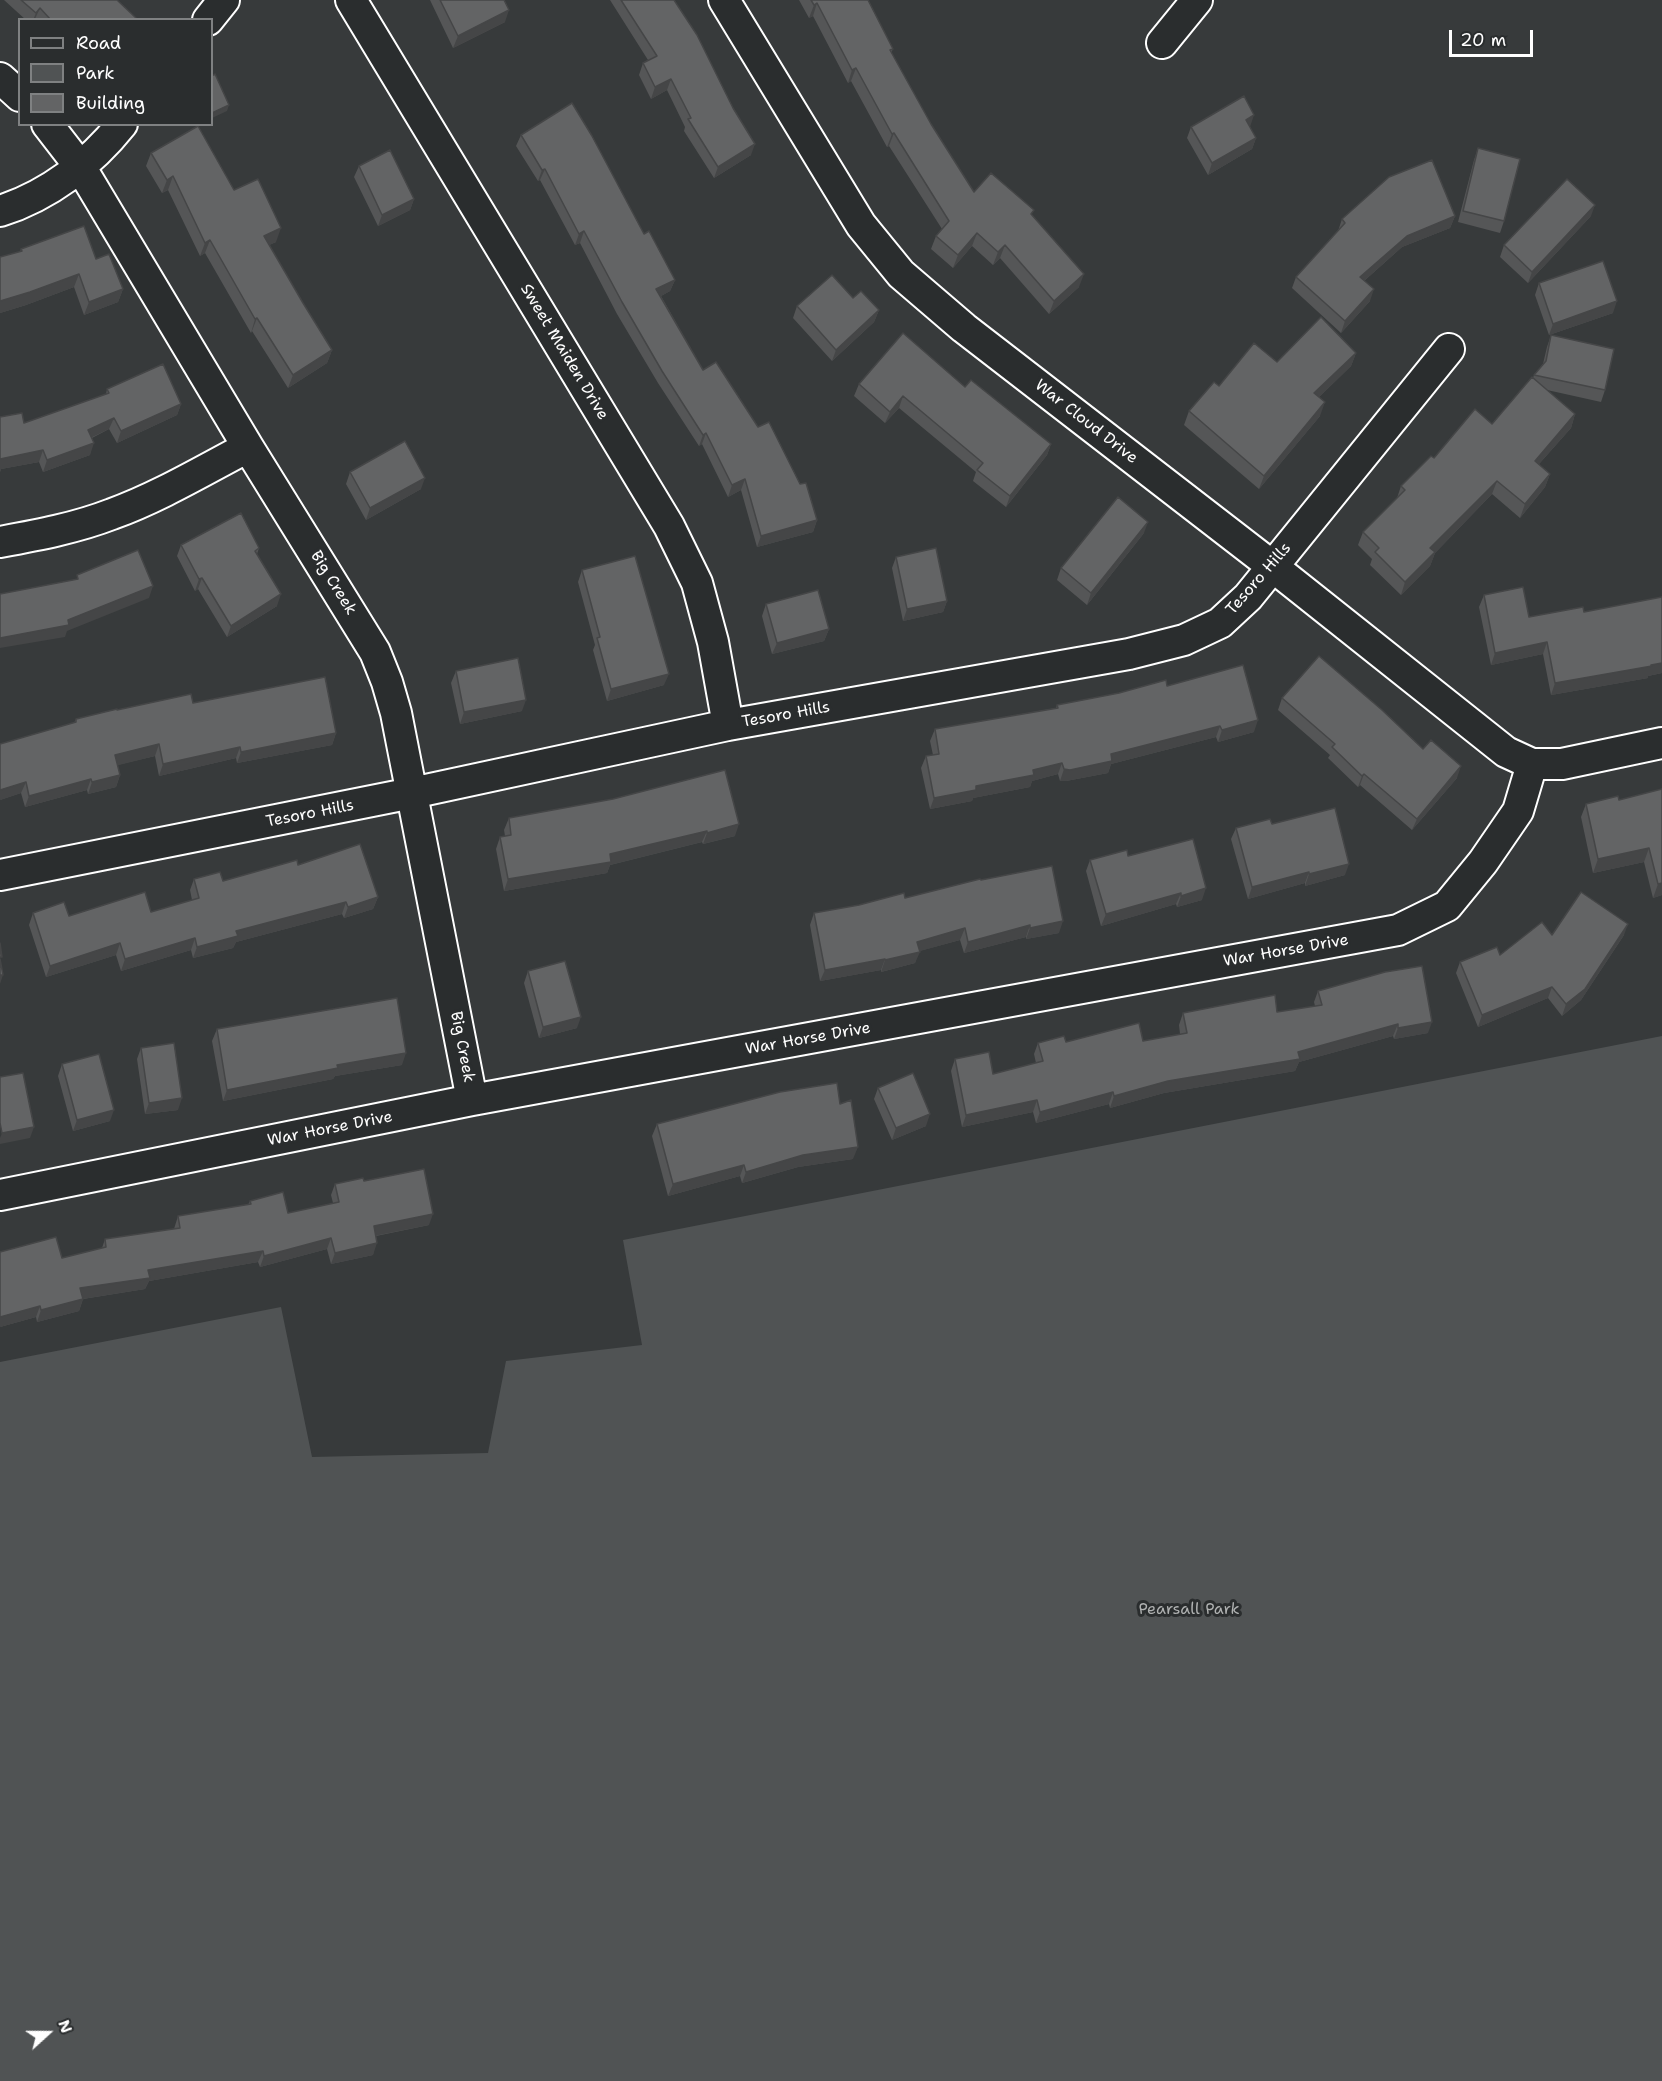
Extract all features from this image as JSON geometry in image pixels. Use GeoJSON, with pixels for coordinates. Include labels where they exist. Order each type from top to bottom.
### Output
{"type":"FeatureCollection","features":[{"type":"Feature","properties":{"kind":"street"},"geometry":{"type":"LineString","coordinates":[[210,18],[224,0]]}},
{"type":"Feature","properties":{"kind":"street","name":"Sweet Maiden Drive"},"geometry":{"type":"LineString","coordinates":[[351,0],[669,526],[697,583],[713,642],[728,725]]}},
{"type":"Feature","properties":{"kind":"street","name":"War Cloud Drive"},"geometry":{"type":"LineString","coordinates":[[724,0],[861,225],[901,274],[964,328],[1272,566],[1506,752],[1532,764]]}},
{"type":"Feature","properties":{"kind":"street"},"geometry":{"type":"LineString","coordinates":[[1162,43],[1197,0]]}},
{"type":"Feature","properties":{"kind":"street"},"geometry":{"type":"LineString","coordinates":[[0,78],[18,94]]}},
{"type":"Feature","properties":{"kind":"street","name":"Big Creek"},"geometry":{"type":"LineString","coordinates":[[49,126],[81,168],[375,652],[396,713],[472,1100]]}},
{"type":"Feature","properties":{"kind":"street"},"geometry":{"type":"LineString","coordinates":[[0,211],[34,197],[81,168],[120,126]]}},
{"type":"Feature","properties":{"kind":"street","name":"Tesoro Hills"},"geometry":{"type":"LineString","coordinates":[[0,875],[412,793],[728,725],[1129,654],[1184,640],[1220,623],[1248,597],[1449,349]]}},
{"type":"Feature","properties":{"kind":"street"},"geometry":{"type":"LineString","coordinates":[[0,542],[65,529],[112,514],[158,494],[249,447]]}},
{"type":"Feature","properties":{"kind":"street"},"geometry":{"type":"LineString","coordinates":[[1532,764],[1562,764],[1662,743]]}},
{"type":"Feature","properties":{"kind":"street","name":"War Horse Drive"},"geometry":{"type":"LineString","coordinates":[[0,1195],[472,1100],[1398,930],[1447,906],[1483,862],[1518,811],[1532,764]]}},
{"type":"Feature","properties":{"kind":"green space","name":"Pearsall Park"},"geometry":{"type":"Polygon","coordinates":[[[1662,1036],[1662,2081],[0,2081],[0,1362],[281,1307],[312,1457],[488,1453],[506,1361],[642,1345],[623,1240],[1662,1036]]]}},
{"type":"Feature","properties":{"kind":"building"},"geometry":{"type":"Polygon","coordinates":[[[21,0],[117,0],[136,18],[49,18],[40,8],[36,13],[21,0]]]}},
{"type":"Feature","properties":{"kind":"building"},"geometry":{"type":"Polygon","coordinates":[[[440,0],[504,0],[509,10],[458,36],[440,0]]]}},
{"type":"Feature","properties":{"kind":"building"},"geometry":{"type":"Polygon","coordinates":[[[621,0],[674,0],[697,35],[733,108],[755,144],[718,167],[688,119],[691,118],[671,79],[655,87],[643,63],[657,56],[621,0]]]}},
{"type":"Feature","properties":{"kind":"building"},"geometry":{"type":"Polygon","coordinates":[[[811,0],[868,0],[893,49],[890,50],[931,124],[974,192],[991,173],[1034,210],[1031,214],[1084,274],[1054,301],[1005,245],[998,252],[977,233],[958,255],[936,236],[949,221],[894,133],[892,134],[856,68],[852,70],[817,3],[814,5],[811,0]]]}},
{"type":"Feature","properties":{"kind":"building"},"geometry":{"type":"Polygon","coordinates":[[[215,74],[229,105],[213,113],[213,75],[215,74]]]}},
{"type":"Feature","properties":{"kind":"building"},"geometry":{"type":"Polygon","coordinates":[[[1244,96],[1254,115],[1246,120],[1256,138],[1212,163],[1191,127],[1244,96]]]}},
{"type":"Feature","properties":{"kind":"building"},"geometry":{"type":"Polygon","coordinates":[[[572,103],[644,234],[649,231],[675,280],[656,289],[703,370],[716,362],[758,427],[769,422],[800,484],[806,483],[817,520],[761,536],[745,479],[732,485],[706,433],[703,435],[662,371],[584,231],[579,234],[545,169],[542,170],[521,135],[572,103]]]}},
{"type":"Feature","properties":{"kind":"building"},"geometry":{"type":"Polygon","coordinates":[[[198,126],[234,190],[258,179],[281,228],[264,236],[332,350],[293,375],[257,318],[255,319],[210,240],[205,243],[173,176],[167,180],[151,153],[198,126]]]}},
{"type":"Feature","properties":{"kind":"building"},"geometry":{"type":"Polygon","coordinates":[[[1478,148],[1520,159],[1504,221],[1463,211],[1478,148]]]}},
{"type":"Feature","properties":{"kind":"building"},"geometry":{"type":"Polygon","coordinates":[[[390,150],[414,199],[382,215],[359,166],[390,150]]]}},
{"type":"Feature","properties":{"kind":"building"},"geometry":{"type":"Polygon","coordinates":[[[1432,160],[1455,216],[1407,236],[1360,277],[1374,289],[1345,321],[1296,277],[1345,223],[1342,219],[1389,177],[1432,160]]]}},
{"type":"Feature","properties":{"kind":"building"},"geometry":{"type":"Polygon","coordinates":[[[1567,179],[1595,205],[1532,272],[1504,245],[1567,179]]]}},
{"type":"Feature","properties":{"kind":"building"},"geometry":{"type":"Polygon","coordinates":[[[84,226],[96,259],[109,254],[123,289],[89,302],[79,274],[0,301],[0,257],[22,251],[21,249],[84,226]]]}},
{"type":"Feature","properties":{"kind":"building"},"geometry":{"type":"Polygon","coordinates":[[[1603,261],[1617,301],[1553,324],[1539,283],[1603,261]]]}},
{"type":"Feature","properties":{"kind":"building"},"geometry":{"type":"Polygon","coordinates":[[[832,275],[853,298],[861,291],[879,310],[836,350],[797,306],[832,275]]]}},
{"type":"Feature","properties":{"kind":"building"},"geometry":{"type":"Polygon","coordinates":[[[1321,317],[1356,353],[1314,393],[1325,402],[1264,476],[1189,411],[1214,382],[1219,386],[1254,343],[1277,362],[1321,317]]]}},
{"type":"Feature","properties":{"kind":"building"},"geometry":{"type":"Polygon","coordinates":[[[903,333],[965,387],[971,380],[1051,444],[1010,496],[977,470],[983,463],[903,396],[890,412],[859,384],[903,333]]]}},
{"type":"Feature","properties":{"kind":"building"},"geometry":{"type":"Polygon","coordinates":[[[1551,335],[1614,349],[1605,390],[1534,375],[1546,361],[1551,335]]]}},
{"type":"Feature","properties":{"kind":"building"},"geometry":{"type":"Polygon","coordinates":[[[163,364],[181,404],[121,431],[114,418],[88,430],[94,443],[47,460],[43,450],[0,459],[0,417],[22,413],[24,423],[109,393],[107,389],[163,364]]]}},
{"type":"Feature","properties":{"kind":"building"},"geometry":{"type":"Polygon","coordinates":[[[1532,377],[1575,414],[1535,461],[1550,474],[1525,504],[1497,481],[1430,548],[1435,552],[1405,582],[1375,552],[1379,548],[1363,532],[1405,490],[1401,486],[1431,456],[1434,458],[1475,409],[1492,424],[1532,377]]]}},
{"type":"Feature","properties":{"kind":"building"},"geometry":{"type":"Polygon","coordinates":[[[405,441],[425,478],[370,508],[350,472],[405,441]]]}},
{"type":"Feature","properties":{"kind":"building"},"geometry":{"type":"Polygon","coordinates":[[[1118,497],[1148,522],[1091,593],[1061,568],[1118,497]]]}},
{"type":"Feature","properties":{"kind":"building"},"geometry":{"type":"Polygon","coordinates":[[[241,513],[259,548],[255,551],[281,594],[231,626],[202,578],[199,579],[181,545],[241,513]]]}},
{"type":"Feature","properties":{"kind":"building"},"geometry":{"type":"Polygon","coordinates":[[[936,548],[947,601],[907,609],[896,557],[936,548]]]}},
{"type":"Feature","properties":{"kind":"building"},"geometry":{"type":"Polygon","coordinates":[[[138,550],[153,586],[68,620],[69,625],[0,638],[0,594],[78,579],[77,575],[138,550]]]}},
{"type":"Feature","properties":{"kind":"building"},"geometry":{"type":"Polygon","coordinates":[[[635,556],[669,674],[611,689],[582,570],[635,556]]]}},
{"type":"Feature","properties":{"kind":"building"},"geometry":{"type":"Polygon","coordinates":[[[1523,587],[1529,617],[1583,607],[1584,612],[1662,597],[1662,663],[1555,683],[1547,642],[1495,653],[1484,595],[1523,587]]]}},
{"type":"Feature","properties":{"kind":"building"},"geometry":{"type":"Polygon","coordinates":[[[818,590],[829,629],[777,643],[766,604],[818,590]]]}},
{"type":"Feature","properties":{"kind":"building"},"geometry":{"type":"Polygon","coordinates":[[[1319,656],[1423,749],[1431,740],[1461,766],[1417,819],[1364,774],[1362,776],[1332,747],[1335,744],[1282,698],[1319,656]]]}},
{"type":"Feature","properties":{"kind":"building"},"geometry":{"type":"Polygon","coordinates":[[[518,658],[526,700],[464,712],[456,671],[518,658]]]}},
{"type":"Feature","properties":{"kind":"building"},"geometry":{"type":"Polygon","coordinates":[[[1243,665],[1258,720],[1222,730],[1220,726],[1111,754],[1112,761],[1070,770],[1064,769],[1062,763],[1033,770],[1034,775],[976,786],[976,790],[934,798],[926,756],[939,754],[935,729],[1058,708],[1057,705],[1119,693],[1166,680],[1167,686],[1243,665]]]}},
{"type":"Feature","properties":{"kind":"building"},"geometry":{"type":"Polygon","coordinates":[[[325,677],[336,733],[241,752],[240,747],[163,764],[159,744],[115,755],[120,775],[92,782],[91,779],[29,796],[26,782],[0,790],[0,744],[76,722],[76,719],[117,709],[191,694],[193,703],[325,677]]]}},
{"type":"Feature","properties":{"kind":"building"},"geometry":{"type":"Polygon","coordinates":[[[725,770],[739,824],[610,854],[611,862],[508,879],[500,837],[511,835],[509,818],[613,799],[725,770]]]}},
{"type":"Feature","properties":{"kind":"building"},"geometry":{"type":"Polygon","coordinates":[[[1662,789],[1662,883],[1658,884],[1649,848],[1598,859],[1586,804],[1618,796],[1619,800],[1662,789]]]}},
{"type":"Feature","properties":{"kind":"building"},"geometry":{"type":"Polygon","coordinates":[[[1335,808],[1349,864],[1252,887],[1236,828],[1270,819],[1272,824],[1335,808]]]}},
{"type":"Feature","properties":{"kind":"building"},"geometry":{"type":"Polygon","coordinates":[[[1193,839],[1206,888],[1106,914],[1090,860],[1127,850],[1128,856],[1193,839]]]}},
{"type":"Feature","properties":{"kind":"building"},"geometry":{"type":"Polygon","coordinates":[[[360,844],[378,897],[348,907],[346,902],[236,931],[238,936],[197,947],[195,938],[125,959],[120,943],[50,966],[33,913],[64,902],[69,916],[145,892],[151,912],[199,898],[194,879],[220,872],[223,881],[297,860],[298,865],[360,844]]]}},
{"type":"Feature","properties":{"kind":"building"},"geometry":{"type":"Polygon","coordinates":[[[1052,866],[1063,921],[1030,928],[1030,925],[968,942],[965,928],[917,942],[920,952],[825,970],[814,913],[859,905],[904,893],[905,898],[980,879],[1052,866]]]}},
{"type":"Feature","properties":{"kind":"building"},"geometry":{"type":"Polygon","coordinates":[[[1581,892],[1628,924],[1585,989],[1566,1004],[1552,987],[1482,1015],[1460,962],[1497,947],[1500,955],[1542,922],[1552,935],[1581,892]]]}},
{"type":"Feature","properties":{"kind":"building"},"geometry":{"type":"Polygon","coordinates":[[[0,959],[3,975],[0,975],[0,959]]]}},
{"type":"Feature","properties":{"kind":"building"},"geometry":{"type":"Polygon","coordinates":[[[565,961],[581,1017],[543,1027],[528,971],[565,961]]]}},
{"type":"Feature","properties":{"kind":"building"},"geometry":{"type":"Polygon","coordinates":[[[1422,966],[1432,1022],[1398,1028],[1398,1024],[1298,1052],[1300,1059],[1168,1081],[1114,1096],[1113,1092],[1040,1112],[1037,1100],[966,1115],[955,1059],[989,1052],[993,1074],[1043,1061],[1038,1043],[1064,1036],[1066,1042],[1139,1023],[1143,1041],[1187,1033],[1183,1013],[1275,995],[1277,1012],[1322,1005],[1318,991],[1385,972],[1422,966]]]}},
{"type":"Feature","properties":{"kind":"building"},"geometry":{"type":"Polygon","coordinates":[[[397,998],[406,1053],[337,1065],[338,1068],[227,1090],[217,1029],[397,998]]]}},
{"type":"Feature","properties":{"kind":"building"},"geometry":{"type":"Polygon","coordinates":[[[174,1043],[182,1098],[149,1103],[141,1048],[174,1043]]]}},
{"type":"Feature","properties":{"kind":"building"},"geometry":{"type":"Polygon","coordinates":[[[99,1054],[114,1110],[77,1120],[62,1064],[99,1054]]]}},
{"type":"Feature","properties":{"kind":"building"},"geometry":{"type":"Polygon","coordinates":[[[23,1073],[34,1127],[2,1133],[0,1077],[23,1073]]]}},
{"type":"Feature","properties":{"kind":"building"},"geometry":{"type":"Polygon","coordinates":[[[913,1073],[930,1114],[896,1128],[878,1088],[913,1073]]]}},
{"type":"Feature","properties":{"kind":"building"},"geometry":{"type":"Polygon","coordinates":[[[837,1083],[840,1104],[851,1100],[858,1147],[803,1155],[746,1172],[744,1165],[673,1184],[657,1124],[780,1092],[837,1083]]]}},
{"type":"Feature","properties":{"kind":"building"},"geometry":{"type":"Polygon","coordinates":[[[424,1169],[433,1214],[374,1226],[377,1243],[335,1253],[331,1238],[264,1256],[263,1251],[148,1270],[150,1278],[80,1288],[83,1299],[41,1310],[40,1306],[0,1317],[0,1252],[56,1237],[62,1258],[106,1247],[105,1239],[180,1228],[178,1216],[251,1204],[250,1201],[283,1192],[288,1213],[339,1202],[335,1184],[363,1178],[364,1181],[424,1169]]]}}]}
